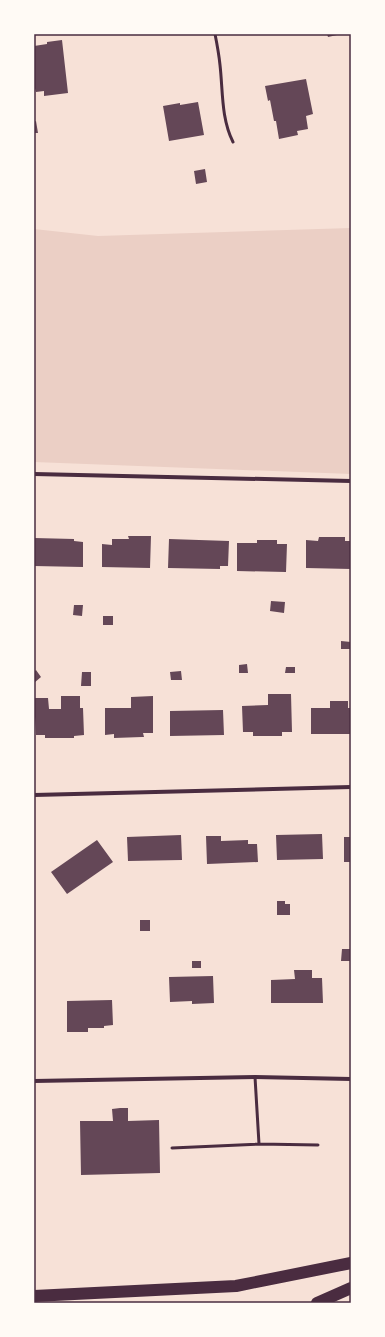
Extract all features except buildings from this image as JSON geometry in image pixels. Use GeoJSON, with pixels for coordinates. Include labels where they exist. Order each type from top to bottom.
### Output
{"type":"FeatureCollection","features":[{"type":"Feature","properties":{"kind":"highway"},"geometry":{"type":"LineString","coordinates":[[34,1296],[236,1286],[351,1263]]}},
{"type":"Feature","properties":{"kind":"highway"},"geometry":{"type":"LineString","coordinates":[[316,1303],[351,1288]]}},
{"type":"Feature","properties":{"kind":"street"},"geometry":{"type":"LineString","coordinates":[[34,474],[351,481]]}},
{"type":"Feature","properties":{"kind":"street"},"geometry":{"type":"LineString","coordinates":[[34,795],[351,787]]}},
{"type":"Feature","properties":{"kind":"street"},"geometry":{"type":"LineString","coordinates":[[34,1081],[255,1077],[351,1079]]}},
{"type":"Feature","properties":{"kind":"lane"},"geometry":{"type":"LineString","coordinates":[[215,34],[220,64],[224,116],[233,142]]}},
{"type":"Feature","properties":{"kind":"lane"},"geometry":{"type":"LineString","coordinates":[[255,1077],[258,1144]]}},
{"type":"Feature","properties":{"kind":"lane"},"geometry":{"type":"LineString","coordinates":[[172,1148],[258,1144],[318,1144]]}},
{"type":"Feature","properties":{"kind":"shaded area"},"geometry":{"type":"Polygon","coordinates":[[[351,228],[351,474],[34,462],[34,229],[98,236],[351,228]]]}}]}
